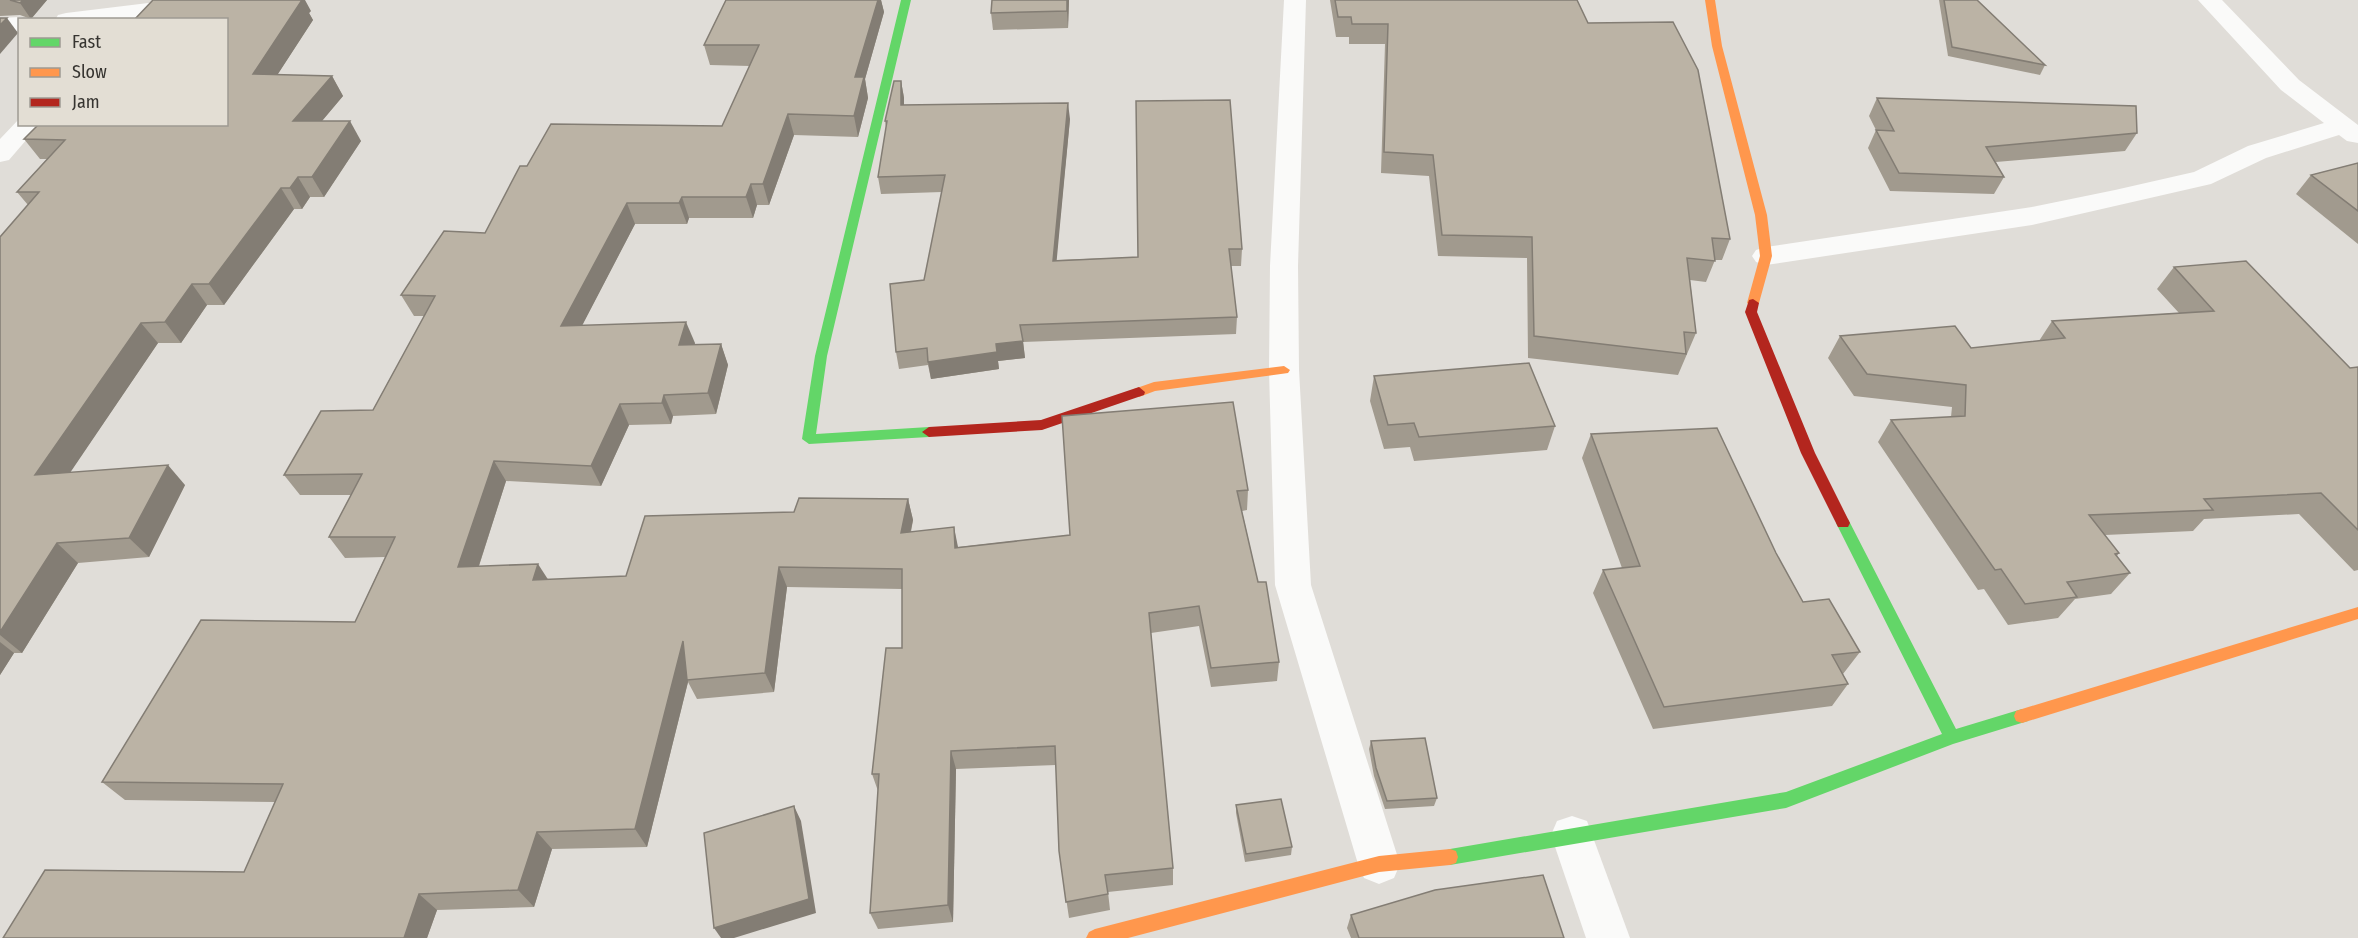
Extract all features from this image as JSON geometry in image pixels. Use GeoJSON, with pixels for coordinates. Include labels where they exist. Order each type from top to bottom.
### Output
{"type":"FeatureCollection","features":[{"type":"Feature","properties":{"kind":"street"},"geometry":{"type":"LineString","coordinates":[[80,18],[218,0]]}},
{"type":"Feature","properties":{"kind":"street"},"geometry":{"type":"LineString","coordinates":[[906,0],[821,356],[809,439],[1042,424],[1154,387],[1284,370]]}},
{"type":"Feature","properties":{"kind":"street"},"geometry":{"type":"LineString","coordinates":[[1295,0],[1284,266],[1284,370],[1293,585],[1379,864]]}},
{"type":"Feature","properties":{"kind":"street"},"geometry":{"type":"LineString","coordinates":[[1710,0],[1718,46],[1761,215],[1766,255],[1751,312],[1808,453],[1952,737]]}},
{"type":"Feature","properties":{"kind":"street"},"geometry":{"type":"LineString","coordinates":[[2209,0],[2290,85],[2350,131]]}},
{"type":"Feature","properties":{"kind":"street"},"geometry":{"type":"LineString","coordinates":[[0,25],[18,24]]}},
{"type":"Feature","properties":{"kind":"street"},"geometry":{"type":"LineString","coordinates":[[0,154],[26,126]]}},
{"type":"Feature","properties":{"kind":"street"},"geometry":{"type":"LineString","coordinates":[[1766,255],[2032,216],[2202,178],[2257,152],[2350,131]]}},
{"type":"Feature","properties":{"kind":"street"},"geometry":{"type":"LineString","coordinates":[[1095,938],[1379,864],[1469,855],[1572,835],[1786,800],[1952,737],[2358,613]]}},
{"type":"Feature","properties":{"kind":"street"},"geometry":{"type":"LineString","coordinates":[[1572,835],[1608,938]]}},
{"type":"Feature","properties":{"kind":"building"},"geometry":{"type":"Polygon","coordinates":[[[153,0],[302,0],[253,74],[332,76],[293,121],[350,121],[312,177],[298,177],[290,188],[281,188],[209,284],[192,284],[165,322],[141,323],[35,475],[168,465],[129,538],[57,543],[0,632],[0,237],[39,192],[17,192],[65,140],[24,139],[37,126],[228,126],[228,18],[136,18],[153,0]]]}},
{"type":"Feature","properties":{"kind":"building"},"geometry":{"type":"Polygon","coordinates":[[[726,0],[878,0],[855,77],[864,77],[854,116],[788,114],[763,184],[751,184],[746,197],[682,197],[679,203],[627,203],[561,326],[686,322],[679,345],[721,344],[708,393],[664,395],[662,403],[620,404],[591,466],[494,461],[458,567],[538,564],[533,580],[626,576],[645,516],[794,512],[799,498],[908,499],[901,533],[954,527],[955,548],[1070,535],[1062,416],[1233,402],[1248,490],[1237,491],[1258,582],[1266,582],[1279,662],[1211,668],[1199,606],[1149,613],[1173,868],[1105,875],[1108,894],[1066,902],[1059,851],[1055,746],[951,751],[948,905],[870,913],[879,774],[872,774],[886,648],[902,648],[902,569],[779,567],[765,673],[687,680],[683,641],[635,829],[537,832],[518,890],[419,894],[404,938],[3,938],[45,870],[244,872],[283,784],[102,782],[201,620],[355,622],[395,537],[329,537],[362,474],[284,475],[321,411],[373,410],[435,296],[401,295],[444,231],[485,233],[520,166],[527,166],[551,124],[722,126],[759,45],[704,45],[726,0]]]}},
{"type":"Feature","properties":{"kind":"building"},"geometry":{"type":"Polygon","coordinates":[[[992,0],[1067,0],[1067,11],[991,13],[992,0]]]}},
{"type":"Feature","properties":{"kind":"building"},"geometry":{"type":"Polygon","coordinates":[[[1335,0],[1577,0],[1588,23],[1673,22],[1698,70],[1730,239],[1712,238],[1715,261],[1687,258],[1696,333],[1684,332],[1686,354],[1534,336],[1532,237],[1442,235],[1433,155],[1384,152],[1388,24],[1352,24],[1351,17],[1338,17],[1335,0]]]}},
{"type":"Feature","properties":{"kind":"building"},"geometry":{"type":"Polygon","coordinates":[[[1944,0],[1977,0],[2045,65],[1952,47],[1944,0]]]}},
{"type":"Feature","properties":{"kind":"building"},"geometry":{"type":"Polygon","coordinates":[[[0,18],[7,18],[0,25],[0,18]]]}},
{"type":"Feature","properties":{"kind":"building"},"geometry":{"type":"Polygon","coordinates":[[[894,81],[901,81],[901,105],[1068,103],[1053,261],[1138,257],[1136,101],[1230,100],[1242,249],[1229,249],[1237,317],[1020,325],[1023,341],[996,344],[997,352],[928,362],[927,348],[896,352],[890,284],[924,280],[945,175],[878,177],[887,121],[885,121],[894,81]]]}},
{"type":"Feature","properties":{"kind":"building"},"geometry":{"type":"Polygon","coordinates":[[[1877,98],[2136,106],[2137,133],[1986,147],[2004,177],[1899,173],[1876,130],[1894,131],[1877,98]]]}},
{"type":"Feature","properties":{"kind":"building"},"geometry":{"type":"Polygon","coordinates":[[[2358,163],[2358,211],[2311,175],[2358,163]]]}},
{"type":"Feature","properties":{"kind":"building"},"geometry":{"type":"Polygon","coordinates":[[[2246,261],[2350,368],[2358,367],[2358,530],[2321,493],[2204,499],[2213,510],[2089,515],[2119,553],[2115,554],[2130,573],[2067,582],[2077,597],[2025,604],[2001,569],[1995,570],[1891,420],[1965,416],[1966,385],[1867,374],[1840,336],[1955,326],[1971,348],[2065,338],[2052,321],[2214,311],[2174,267],[2246,261]]]}},
{"type":"Feature","properties":{"kind":"building"},"geometry":{"type":"Polygon","coordinates":[[[1529,363],[1555,426],[1419,437],[1414,423],[1388,425],[1374,376],[1529,363]]]}},
{"type":"Feature","properties":{"kind":"building"},"geometry":{"type":"Polygon","coordinates":[[[1717,428],[1776,553],[1803,602],[1829,599],[1860,652],[1832,655],[1848,684],[1664,707],[1603,570],[1640,566],[1591,434],[1717,428]]]}},
{"type":"Feature","properties":{"kind":"building"},"geometry":{"type":"Polygon","coordinates":[[[1425,738],[1437,798],[1387,801],[1376,768],[1371,741],[1425,738]]]}},
{"type":"Feature","properties":{"kind":"building"},"geometry":{"type":"Polygon","coordinates":[[[1281,799],[1292,847],[1246,854],[1236,805],[1281,799]]]}},
{"type":"Feature","properties":{"kind":"building"},"geometry":{"type":"Polygon","coordinates":[[[794,806],[809,899],[714,928],[704,833],[794,806]]]}},
{"type":"Feature","properties":{"kind":"building"},"geometry":{"type":"Polygon","coordinates":[[[1543,875],[1564,938],[1359,938],[1351,915],[1435,890],[1543,875]]]}},
{"type":"Feature","properties":{"kind":"traffic: fast"},"geometry":{"type":"LineString","coordinates":[[906,0],[821,356],[809,439],[929,432]]}},
{"type":"Feature","properties":{"kind":"traffic: fast"},"geometry":{"type":"LineString","coordinates":[[1843,523],[1952,737]]}},
{"type":"Feature","properties":{"kind":"traffic: fast"},"geometry":{"type":"LineString","coordinates":[[1450,857],[1786,800],[1952,737],[2022,716]]}},
{"type":"Feature","properties":{"kind":"traffic: slow"},"geometry":{"type":"LineString","coordinates":[[1710,0],[1717,46],[1761,215],[1766,256],[1753,303]]}},
{"type":"Feature","properties":{"kind":"traffic: slow"},"geometry":{"type":"LineString","coordinates":[[1139,392],[1154,387],[1284,370]]}},
{"type":"Feature","properties":{"kind":"traffic: slow"},"geometry":{"type":"LineString","coordinates":[[2022,716],[2358,613]]}},
{"type":"Feature","properties":{"kind":"traffic: slow"},"geometry":{"type":"LineString","coordinates":[[1095,938],[1379,864],[1450,857]]}},
{"type":"Feature","properties":{"kind":"traffic: jam"},"geometry":{"type":"LineString","coordinates":[[1753,303],[1751,312],[1808,453],[1843,523]]}},
{"type":"Feature","properties":{"kind":"traffic: jam"},"geometry":{"type":"LineString","coordinates":[[929,432],[1042,425],[1139,392]]}}]}
